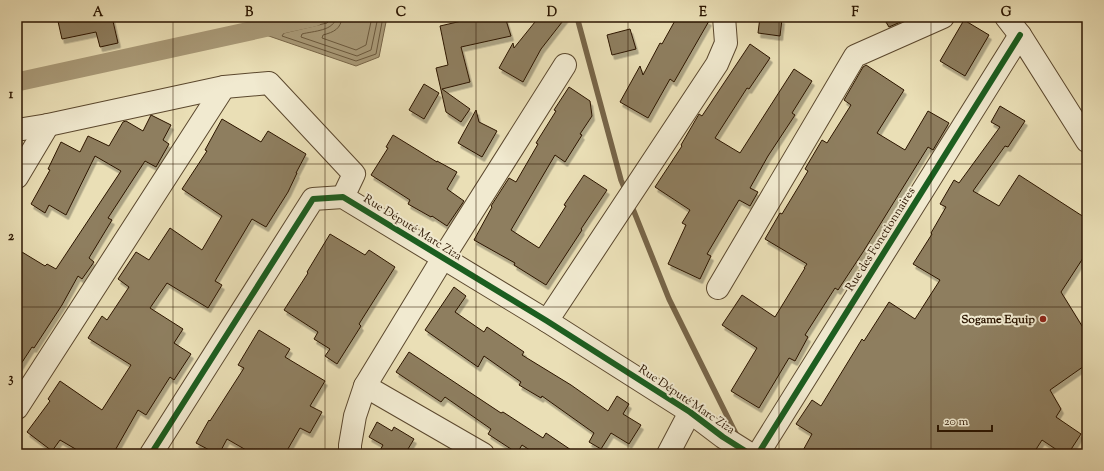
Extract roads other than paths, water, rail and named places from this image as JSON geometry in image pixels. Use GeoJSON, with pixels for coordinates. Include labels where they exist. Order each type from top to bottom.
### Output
{"type":"FeatureCollection","features":[{"type":"Feature","properties":{"kind":"street"},"geometry":{"type":"LineString","coordinates":[[547,321],[717,64],[726,43],[724,17]]}},
{"type":"Feature","properties":{"kind":"street"},"geometry":{"type":"LineString","coordinates":[[718,288],[855,56],[943,17]]}},
{"type":"Feature","properties":{"kind":"street"},"geometry":{"type":"LineString","coordinates":[[1006,17],[1020,35],[1087,141]]}},
{"type":"Feature","properties":{"kind":"street","name":"Rue des Fonctionnaires"},"geometry":{"type":"LineString","coordinates":[[758,454],[1020,35]]}},
{"type":"Feature","properties":{"kind":"street"},"geometry":{"type":"LineString","coordinates":[[350,454],[355,416],[365,386],[443,258],[565,65]]}},
{"type":"Feature","properties":{"kind":"street"},"geometry":{"type":"LineString","coordinates":[[17,130],[48,125],[224,87],[270,83],[354,174],[344,197],[313,199],[151,454]]}},
{"type":"Feature","properties":{"kind":"street"},"geometry":{"type":"LineString","coordinates":[[17,408],[224,87]]}},
{"type":"Feature","properties":{"kind":"street"},"geometry":{"type":"LineString","coordinates":[[17,178],[48,125]]}},
{"type":"Feature","properties":{"kind":"street","name":"Rue Député Marc Ziza"},"geometry":{"type":"LineString","coordinates":[[344,197],[547,321],[690,412],[723,437],[750,454]]}},
{"type":"Feature","properties":{"kind":"street"},"geometry":{"type":"LineString","coordinates":[[365,386],[483,454]]}},
{"type":"Feature","properties":{"kind":"street"},"geometry":{"type":"LineString","coordinates":[[668,454],[690,412]]}},
{"type":"Feature","properties":{"kind":"water"},"geometry":{"type":"Polygon","coordinates":[[[334,17],[387,17],[379,57],[356,66],[263,34],[334,17]]]}},
{"type":"Feature","properties":{"kind":"waterway"},"geometry":{"type":"LineString","coordinates":[[17,82],[314,17]]}},
{"type":"Feature","properties":{"kind":"waterway"},"geometry":{"type":"LineString","coordinates":[[577,17],[621,180],[626,192]]}},
{"type":"Feature","properties":{"kind":"waterway"},"geometry":{"type":"LineString","coordinates":[[631,204],[669,299],[738,438]]}},
{"type":"Feature","properties":{"kind":"place","name":"Sogame Equip"},"geometry":{"type":"Point","coordinates":[1043,319]}}]}
